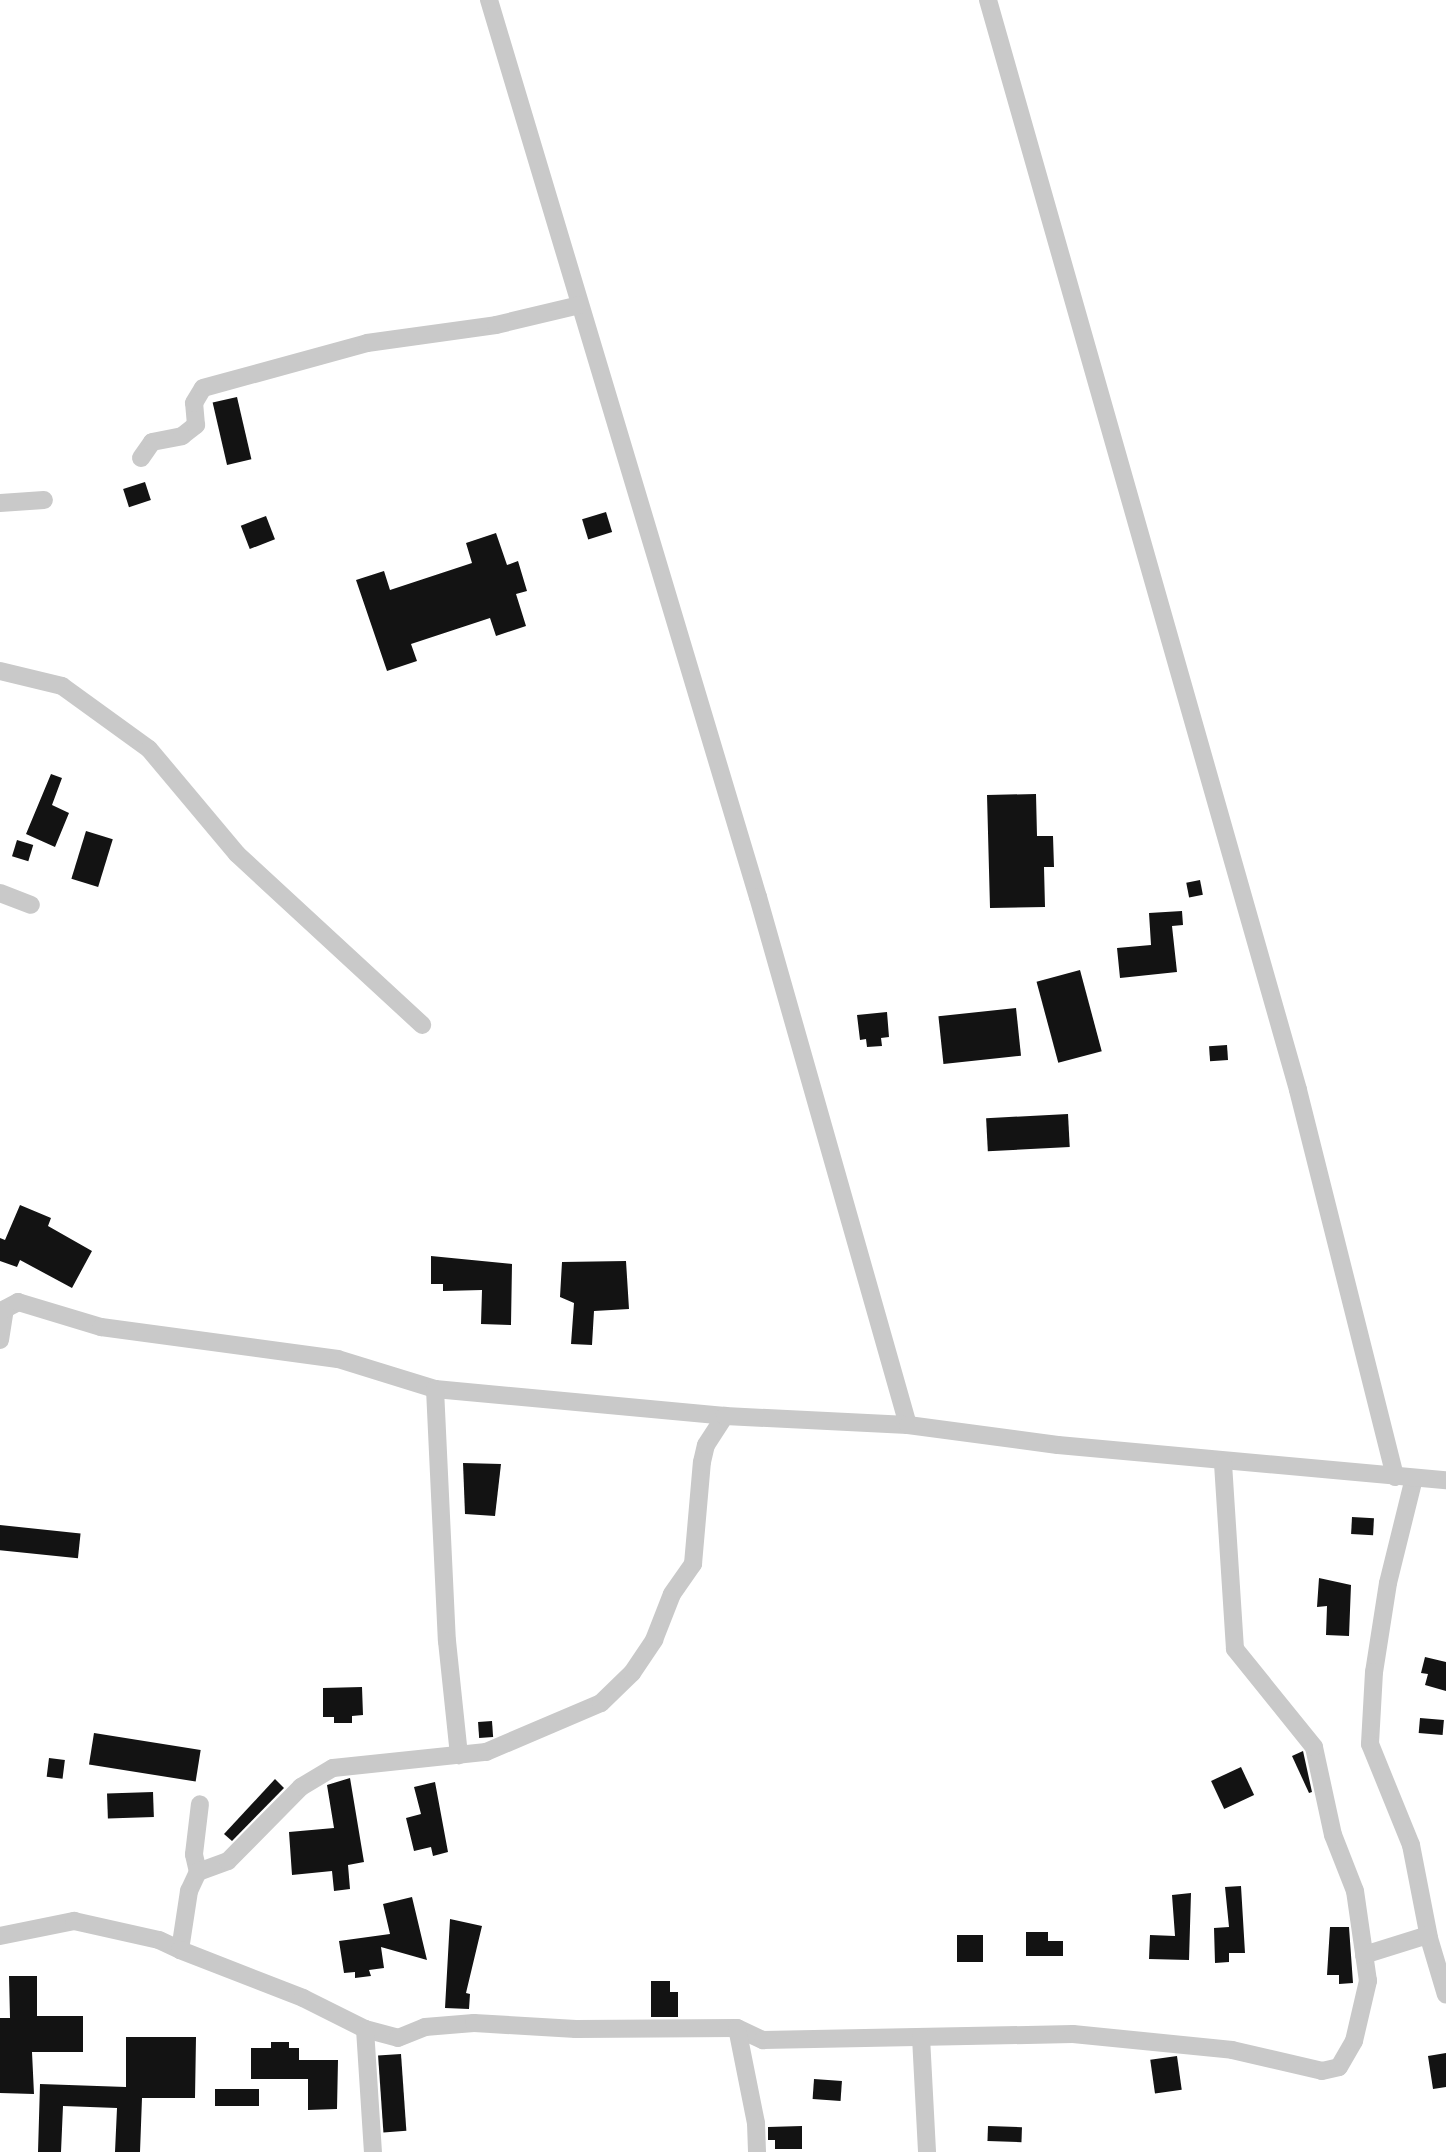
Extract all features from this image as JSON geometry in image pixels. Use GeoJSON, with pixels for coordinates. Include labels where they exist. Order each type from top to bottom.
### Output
{"type":"FeatureCollection","features":[{"type":"Feature","properties":{"kind":"street"},"geometry":{"type":"LineString","coordinates":[[489,0],[758,897],[885,1331],[908,1425]]}},
{"type":"Feature","properties":{"kind":"street"},"geometry":{"type":"LineString","coordinates":[[988,0],[1298,1090],[1395,1477]]}},
{"type":"Feature","properties":{"kind":"street"},"geometry":{"type":"LineString","coordinates":[[141,458],[152,442],[182,436],[196,425],[194,403],[203,388],[367,343],[496,325],[579,304]]}},
{"type":"Feature","properties":{"kind":"street"},"geometry":{"type":"LineString","coordinates":[[0,503],[44,500]]}},
{"type":"Feature","properties":{"kind":"street"},"geometry":{"type":"LineString","coordinates":[[0,671],[62,686],[149,749],[237,854],[422,1025]]}},
{"type":"Feature","properties":{"kind":"street"},"geometry":{"type":"LineString","coordinates":[[0,893],[31,905]]}},
{"type":"Feature","properties":{"kind":"street"},"geometry":{"type":"LineString","coordinates":[[0,1340],[5,1309],[18,1303],[101,1327],[338,1359],[435,1390],[725,1416],[908,1425],[1223,1462],[1446,1480]]}},
{"type":"Feature","properties":{"kind":"street"},"geometry":{"type":"LineString","coordinates":[[435,1390],[447,1641],[459,1755]]}},
{"type":"Feature","properties":{"kind":"street"},"geometry":{"type":"LineString","coordinates":[[198,1872],[228,1861],[301,1787],[333,1769],[486,1752],[525,1739],[601,1703],[632,1673],[654,1640],[672,1594],[693,1564],[702,1462],[710,1438],[725,1416]]}},
{"type":"Feature","properties":{"kind":"street"},"geometry":{"type":"LineString","coordinates":[[0,1936],[74,1921],[159,1940],[303,1998],[365,2029],[398,2038],[425,2027],[474,2023],[576,2029],[737,2028],[764,2040],[1060,2034],[1160,2040],[1331,2069],[1347,2058],[1366,2003],[1364,1955],[1355,1891],[1333,1835],[1314,1747],[1235,1649],[1223,1462]]}},
{"type":"Feature","properties":{"kind":"street"},"geometry":{"type":"LineString","coordinates":[[1414,1478],[1388,1583],[1374,1672],[1370,1744],[1411,1845],[1428,1935],[1446,1995]]}},
{"type":"Feature","properties":{"kind":"street"},"geometry":{"type":"LineString","coordinates":[[180,1950],[189,1891],[198,1872],[194,1854],[200,1804]]}},
{"type":"Feature","properties":{"kind":"street"},"geometry":{"type":"LineString","coordinates":[[1364,1955],[1428,1935]]}},
{"type":"Feature","properties":{"kind":"street"},"geometry":{"type":"LineString","coordinates":[[737,2028],[756,2123],[757,2152]]}},
{"type":"Feature","properties":{"kind":"street"},"geometry":{"type":"LineString","coordinates":[[365,2029],[373,2152]]}},
{"type":"Feature","properties":{"kind":"street"},"geometry":{"type":"LineString","coordinates":[[921,2037],[927,2152]]}},
{"type":"Feature","properties":{"kind":"building"},"geometry":{"type":"Polygon","coordinates":[[[237,397],[251,459],[227,465],[213,403],[237,397]]]}},
{"type":"Feature","properties":{"kind":"building"},"geometry":{"type":"Polygon","coordinates":[[[145,482],[151,500],[129,507],[123,489],[145,482]]]}},
{"type":"Feature","properties":{"kind":"building"},"geometry":{"type":"Polygon","coordinates":[[[606,512],[612,532],[588,539],[582,519],[606,512]]]}},
{"type":"Feature","properties":{"kind":"building"},"geometry":{"type":"Polygon","coordinates":[[[266,516],[275,539],[250,549],[241,526],[266,516]]]}},
{"type":"Feature","properties":{"kind":"building"},"geometry":{"type":"Polygon","coordinates":[[[496,533],[507,565],[518,561],[527,591],[516,594],[526,626],[496,636],[490,618],[411,644],[417,661],[387,671],[356,580],[384,571],[390,590],[472,563],[466,543],[496,533]]]}},
{"type":"Feature","properties":{"kind":"building"},"geometry":{"type":"Polygon","coordinates":[[[51,774],[62,778],[52,805],[69,813],[55,847],[26,834],[51,774]]]}},
{"type":"Feature","properties":{"kind":"building"},"geometry":{"type":"Polygon","coordinates":[[[1036,794],[1037,836],[1053,836],[1054,867],[1044,867],[1045,907],[990,908],[987,795],[1036,794]]]}},
{"type":"Feature","properties":{"kind":"building"},"geometry":{"type":"Polygon","coordinates":[[[86,831],[113,839],[98,887],[71,879],[86,831]]]}},
{"type":"Feature","properties":{"kind":"building"},"geometry":{"type":"Polygon","coordinates":[[[17,840],[33,845],[28,861],[12,856],[17,840]]]}},
{"type":"Feature","properties":{"kind":"building"},"geometry":{"type":"Polygon","coordinates":[[[1200,880],[1203,895],[1189,897],[1186,883],[1200,880]]]}},
{"type":"Feature","properties":{"kind":"building"},"geometry":{"type":"Polygon","coordinates":[[[1182,911],[1183,925],[1172,926],[1177,972],[1120,978],[1117,948],[1151,945],[1149,913],[1182,911]]]}},
{"type":"Feature","properties":{"kind":"building"},"geometry":{"type":"Polygon","coordinates":[[[1080,970],[1102,1051],[1058,1063],[1037,982],[1080,970]]]}},
{"type":"Feature","properties":{"kind":"building"},"geometry":{"type":"Polygon","coordinates":[[[1016,1008],[1021,1056],[943,1064],[938,1016],[1016,1008]]]}},
{"type":"Feature","properties":{"kind":"building"},"geometry":{"type":"Polygon","coordinates":[[[887,1012],[889,1037],[881,1038],[882,1046],[867,1047],[866,1039],[860,1040],[857,1015],[887,1012]]]}},
{"type":"Feature","properties":{"kind":"building"},"geometry":{"type":"Polygon","coordinates":[[[1227,1045],[1228,1060],[1210,1061],[1209,1046],[1227,1045]]]}},
{"type":"Feature","properties":{"kind":"building"},"geometry":{"type":"Polygon","coordinates":[[[1068,1114],[1070,1147],[988,1151],[986,1118],[1068,1114]]]}},
{"type":"Feature","properties":{"kind":"building"},"geometry":{"type":"Polygon","coordinates":[[[20,1205],[51,1218],[48,1226],[92,1251],[72,1288],[20,1260],[17,1267],[0,1261],[0,1238],[5,1240],[20,1205]]]}},
{"type":"Feature","properties":{"kind":"building"},"geometry":{"type":"Polygon","coordinates":[[[431,1256],[512,1264],[511,1325],[481,1324],[482,1290],[443,1291],[443,1284],[431,1284],[431,1256]]]}},
{"type":"Feature","properties":{"kind":"building"},"geometry":{"type":"Polygon","coordinates":[[[626,1261],[629,1309],[594,1311],[592,1345],[571,1344],[574,1303],[560,1297],[562,1262],[626,1261]]]}},
{"type":"Feature","properties":{"kind":"building"},"geometry":{"type":"Polygon","coordinates":[[[463,1463],[501,1464],[495,1516],[465,1514],[463,1463]]]}},
{"type":"Feature","properties":{"kind":"building"},"geometry":{"type":"Polygon","coordinates":[[[1352,1517],[1374,1518],[1373,1535],[1351,1534],[1352,1517]]]}},
{"type":"Feature","properties":{"kind":"building"},"geometry":{"type":"Polygon","coordinates":[[[0,1525],[81,1533],[78,1558],[0,1550],[0,1525]]]}},
{"type":"Feature","properties":{"kind":"building"},"geometry":{"type":"Polygon","coordinates":[[[1319,1578],[1351,1585],[1349,1636],[1326,1635],[1327,1606],[1317,1607],[1319,1578]]]}},
{"type":"Feature","properties":{"kind":"building"},"geometry":{"type":"Polygon","coordinates":[[[1425,1657],[1446,1662],[1446,1691],[1425,1685],[1428,1674],[1421,1673],[1425,1657]]]}},
{"type":"Feature","properties":{"kind":"building"},"geometry":{"type":"Polygon","coordinates":[[[362,1687],[363,1715],[352,1716],[352,1723],[334,1723],[334,1717],[323,1717],[323,1688],[362,1687]]]}},
{"type":"Feature","properties":{"kind":"building"},"geometry":{"type":"Polygon","coordinates":[[[1420,1718],[1444,1720],[1443,1735],[1419,1733],[1420,1718]]]}},
{"type":"Feature","properties":{"kind":"building"},"geometry":{"type":"Polygon","coordinates":[[[492,1721],[493,1737],[479,1738],[478,1722],[492,1721]]]}},
{"type":"Feature","properties":{"kind":"building"},"geometry":{"type":"Polygon","coordinates":[[[94,1733],[201,1750],[196,1782],[89,1765],[94,1733]]]}},
{"type":"Feature","properties":{"kind":"building"},"geometry":{"type":"Polygon","coordinates":[[[1303,1751],[1312,1792],[1309,1793],[1292,1756],[1303,1751]]]}},
{"type":"Feature","properties":{"kind":"building"},"geometry":{"type":"Polygon","coordinates":[[[49,1758],[65,1760],[63,1779],[47,1777],[49,1758]]]}},
{"type":"Feature","properties":{"kind":"building"},"geometry":{"type":"Polygon","coordinates":[[[1241,1767],[1254,1795],[1224,1809],[1211,1781],[1241,1767]]]}},
{"type":"Feature","properties":{"kind":"building"},"geometry":{"type":"Polygon","coordinates":[[[350,1778],[364,1862],[348,1865],[350,1889],[334,1891],[332,1871],[292,1875],[289,1832],[334,1828],[327,1785],[350,1778]]]}},
{"type":"Feature","properties":{"kind":"building"},"geometry":{"type":"Polygon","coordinates":[[[275,1779],[284,1788],[232,1841],[224,1834],[275,1779]]]}},
{"type":"Feature","properties":{"kind":"building"},"geometry":{"type":"Polygon","coordinates":[[[435,1782],[448,1852],[433,1856],[431,1847],[414,1851],[406,1818],[421,1814],[414,1787],[435,1782]]]}},
{"type":"Feature","properties":{"kind":"building"},"geometry":{"type":"Polygon","coordinates":[[[153,1792],[154,1817],[108,1819],[107,1794],[153,1792]]]}},
{"type":"Feature","properties":{"kind":"building"},"geometry":{"type":"Polygon","coordinates":[[[1241,1886],[1245,1953],[1229,1953],[1229,1962],[1215,1963],[1214,1928],[1229,1927],[1225,1887],[1241,1886]]]}},
{"type":"Feature","properties":{"kind":"building"},"geometry":{"type":"Polygon","coordinates":[[[1191,1893],[1189,1960],[1149,1959],[1150,1935],[1175,1936],[1172,1895],[1191,1893]]]}},
{"type":"Feature","properties":{"kind":"building"},"geometry":{"type":"Polygon","coordinates":[[[412,1897],[427,1960],[381,1947],[384,1968],[369,1970],[371,1976],[355,1978],[355,1972],[344,1973],[339,1941],[390,1934],[383,1904],[412,1897]]]}},
{"type":"Feature","properties":{"kind":"building"},"geometry":{"type":"Polygon","coordinates":[[[450,1919],[482,1926],[466,1993],[470,1994],[469,2009],[445,2008],[450,1919]]]}},
{"type":"Feature","properties":{"kind":"building"},"geometry":{"type":"Polygon","coordinates":[[[1330,1927],[1349,1927],[1353,1983],[1339,1984],[1339,1975],[1327,1975],[1330,1927]]]}},
{"type":"Feature","properties":{"kind":"building"},"geometry":{"type":"Polygon","coordinates":[[[1026,1932],[1048,1932],[1048,1941],[1063,1941],[1063,1956],[1026,1956],[1026,1932]]]}},
{"type":"Feature","properties":{"kind":"building"},"geometry":{"type":"Polygon","coordinates":[[[957,1935],[983,1935],[983,1962],[957,1962],[957,1935]]]}},
{"type":"Feature","properties":{"kind":"building"},"geometry":{"type":"Polygon","coordinates":[[[9,1976],[37,1976],[37,2016],[83,2016],[83,2052],[32,2052],[34,2094],[0,2093],[0,2018],[10,2018],[9,1976]]]}},
{"type":"Feature","properties":{"kind":"building"},"geometry":{"type":"Polygon","coordinates":[[[651,1981],[670,1981],[670,1992],[678,1992],[678,2017],[651,2017],[651,1981]]]}},
{"type":"Feature","properties":{"kind":"building"},"geometry":{"type":"Polygon","coordinates":[[[126,2037],[196,2037],[195,2098],[142,2098],[140,2152],[115,2152],[117,2108],[63,2106],[61,2152],[38,2152],[40,2084],[126,2087],[126,2037]]]}},
{"type":"Feature","properties":{"kind":"building"},"geometry":{"type":"Polygon","coordinates":[[[271,2042],[289,2042],[289,2048],[299,2048],[299,2060],[338,2060],[337,2109],[308,2110],[308,2079],[251,2079],[251,2048],[271,2048],[271,2042]]]}},
{"type":"Feature","properties":{"kind":"building"},"geometry":{"type":"Polygon","coordinates":[[[1446,2053],[1446,2087],[1433,2089],[1428,2056],[1446,2053]]]}},
{"type":"Feature","properties":{"kind":"building"},"geometry":{"type":"Polygon","coordinates":[[[401,2054],[406,2131],[383,2132],[378,2056],[401,2054]]]}},
{"type":"Feature","properties":{"kind":"building"},"geometry":{"type":"Polygon","coordinates":[[[1177,2056],[1182,2090],[1155,2093],[1150,2060],[1177,2056]]]}},
{"type":"Feature","properties":{"kind":"building"},"geometry":{"type":"Polygon","coordinates":[[[814,2079],[842,2081],[841,2101],[813,2099],[814,2079]]]}},
{"type":"Feature","properties":{"kind":"building"},"geometry":{"type":"Polygon","coordinates":[[[215,2089],[259,2089],[259,2106],[215,2106],[215,2089]]]}},
{"type":"Feature","properties":{"kind":"building"},"geometry":{"type":"Polygon","coordinates":[[[802,2126],[802,2149],[775,2149],[775,2140],[768,2140],[768,2127],[802,2126]]]}},
{"type":"Feature","properties":{"kind":"building"},"geometry":{"type":"Polygon","coordinates":[[[988,2126],[1022,2127],[1021,2142],[987,2141],[988,2126]]]}}]}
